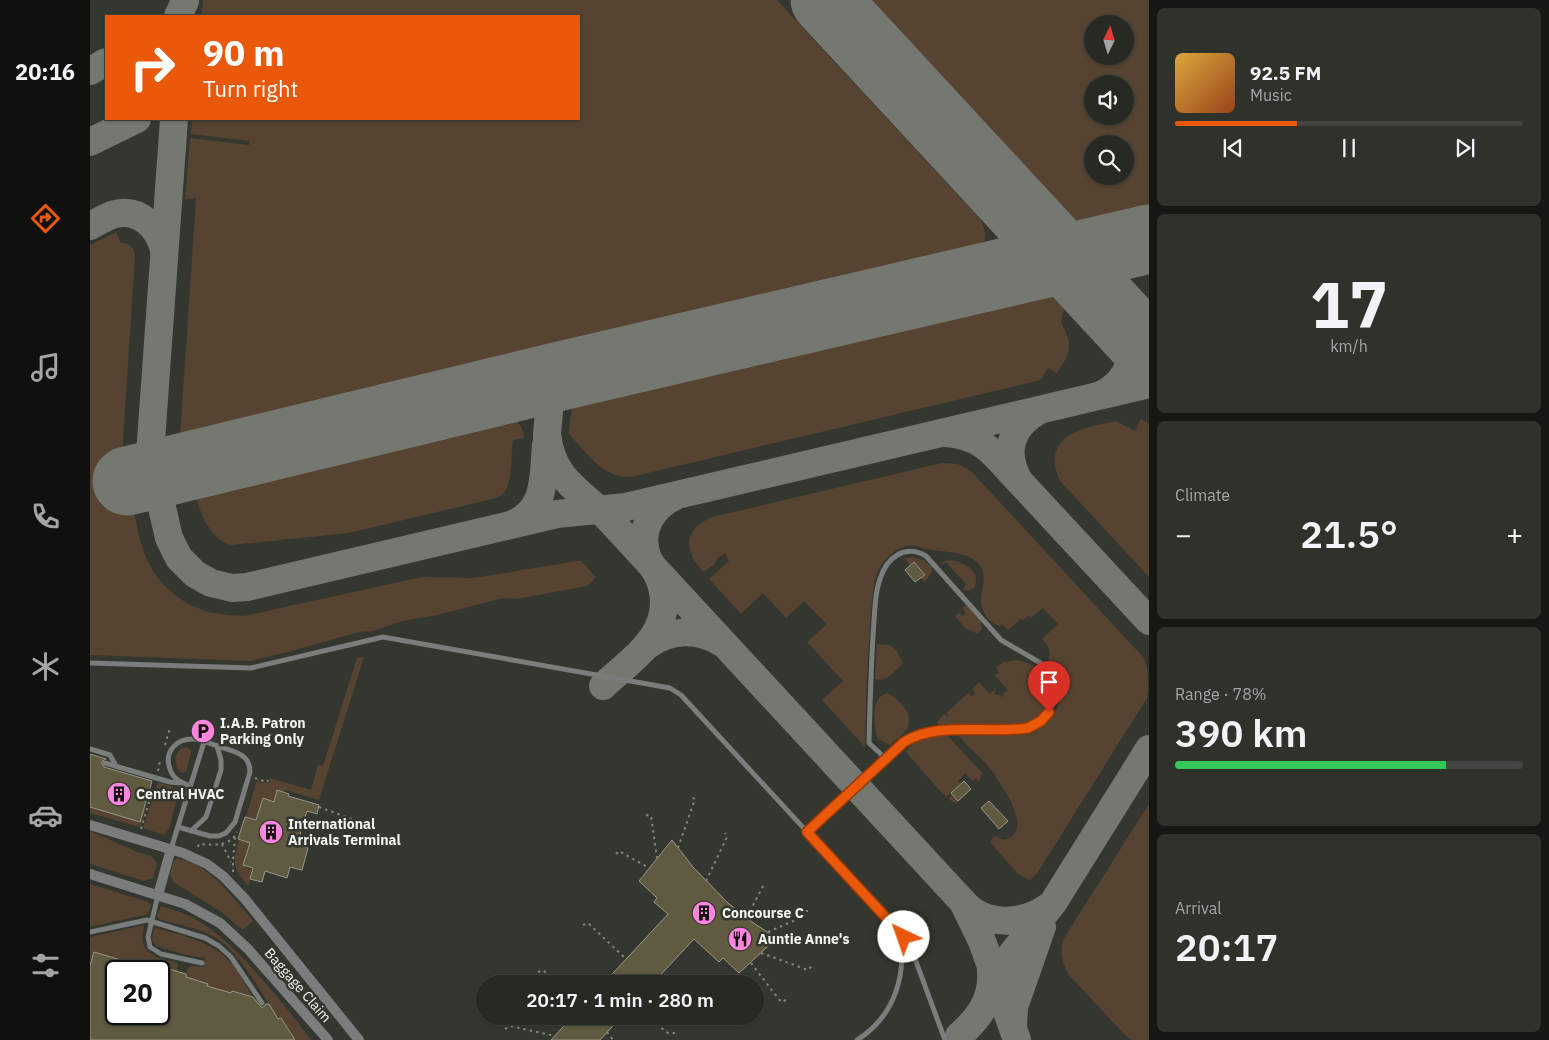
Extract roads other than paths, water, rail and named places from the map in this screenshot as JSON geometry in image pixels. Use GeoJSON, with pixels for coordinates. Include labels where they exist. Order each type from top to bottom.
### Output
{"type":"FeatureCollection","features":[{"type":"Feature","properties":{"kind":"street"},"geometry":{"type":"LineString","coordinates":[[90,825],[196,858],[223,876],[245,899],[359,1040]]}},
{"type":"Feature","properties":{"kind":"street"},"geometry":{"type":"LineString","coordinates":[[158,895],[170,849]]}},
{"type":"Feature","properties":{"kind":"street","name":"Baggage Claim"},"geometry":{"type":"LineString","coordinates":[[90,874],[186,904],[212,918],[229,930],[248,948],[328,1040]]}},
{"type":"Feature","properties":{"kind":"lane"},"geometry":{"type":"LineString","coordinates":[[807,832],[886,759],[904,742],[920,735],[943,731],[1028,728],[1036,725],[1046,717],[1052,706],[1055,694],[1049,670],[1044,665],[1002,640],[926,556],[913,550],[899,554],[888,563],[877,590],[872,645],[869,743],[886,759]]}},
{"type":"Feature","properties":{"kind":"lane"},"geometry":{"type":"LineString","coordinates":[[90,663],[250,668],[383,637],[670,688],[681,696],[898,930],[914,956],[945,1040]]}},
{"type":"Feature","properties":{"kind":"lane"},"geometry":{"type":"LineString","coordinates":[[178,827],[214,836],[222,835],[230,830],[235,822],[250,772],[250,765],[242,755],[204,742],[187,740],[176,744],[171,749],[169,756],[170,767],[174,776],[181,783]]}},
{"type":"Feature","properties":{"kind":"lane"},"geometry":{"type":"LineString","coordinates":[[170,849],[204,742]]}},
{"type":"Feature","properties":{"kind":"lane"},"geometry":{"type":"LineString","coordinates":[[191,831],[206,817],[221,770],[221,760],[217,746]]}},
{"type":"Feature","properties":{"kind":"lane"},"geometry":{"type":"LineString","coordinates":[[90,749],[110,755],[116,766]]}},
{"type":"Feature","properties":{"kind":"lane"},"geometry":{"type":"LineString","coordinates":[[105,763],[190,786]]}},
{"type":"Feature","properties":{"kind":"lane"},"geometry":{"type":"LineString","coordinates":[[158,895],[148,940],[150,947],[153,950],[202,963]]}},
{"type":"Feature","properties":{"kind":"lane"},"geometry":{"type":"LineString","coordinates":[[90,932],[142,921],[151,921],[205,938],[219,946],[235,961],[262,1003]]}},
{"type":"Feature","properties":{"kind":"lane"},"geometry":{"type":"LineString","coordinates":[[857,1040],[881,1020],[895,994],[902,964],[898,930]]}},
{"type":"Feature","properties":{"kind":"place","name":"I.A.B. Patron Parking Only"},"geometry":{"type":"Point","coordinates":[203,731]}},
{"type":"Feature","properties":{"kind":"place","name":"Central HVAC"},"geometry":{"type":"Point","coordinates":[119,794]}},
{"type":"Feature","properties":{"kind":"place","name":"International Arrivals Terminal"},"geometry":{"type":"Point","coordinates":[271,832]}},
{"type":"Feature","properties":{"kind":"place","name":"Concourse C"},"geometry":{"type":"Point","coordinates":[704,913]}},
{"type":"Feature","properties":{"kind":"place","name":"Auntie Anne's"},"geometry":{"type":"Point","coordinates":[740,939]}}]}
